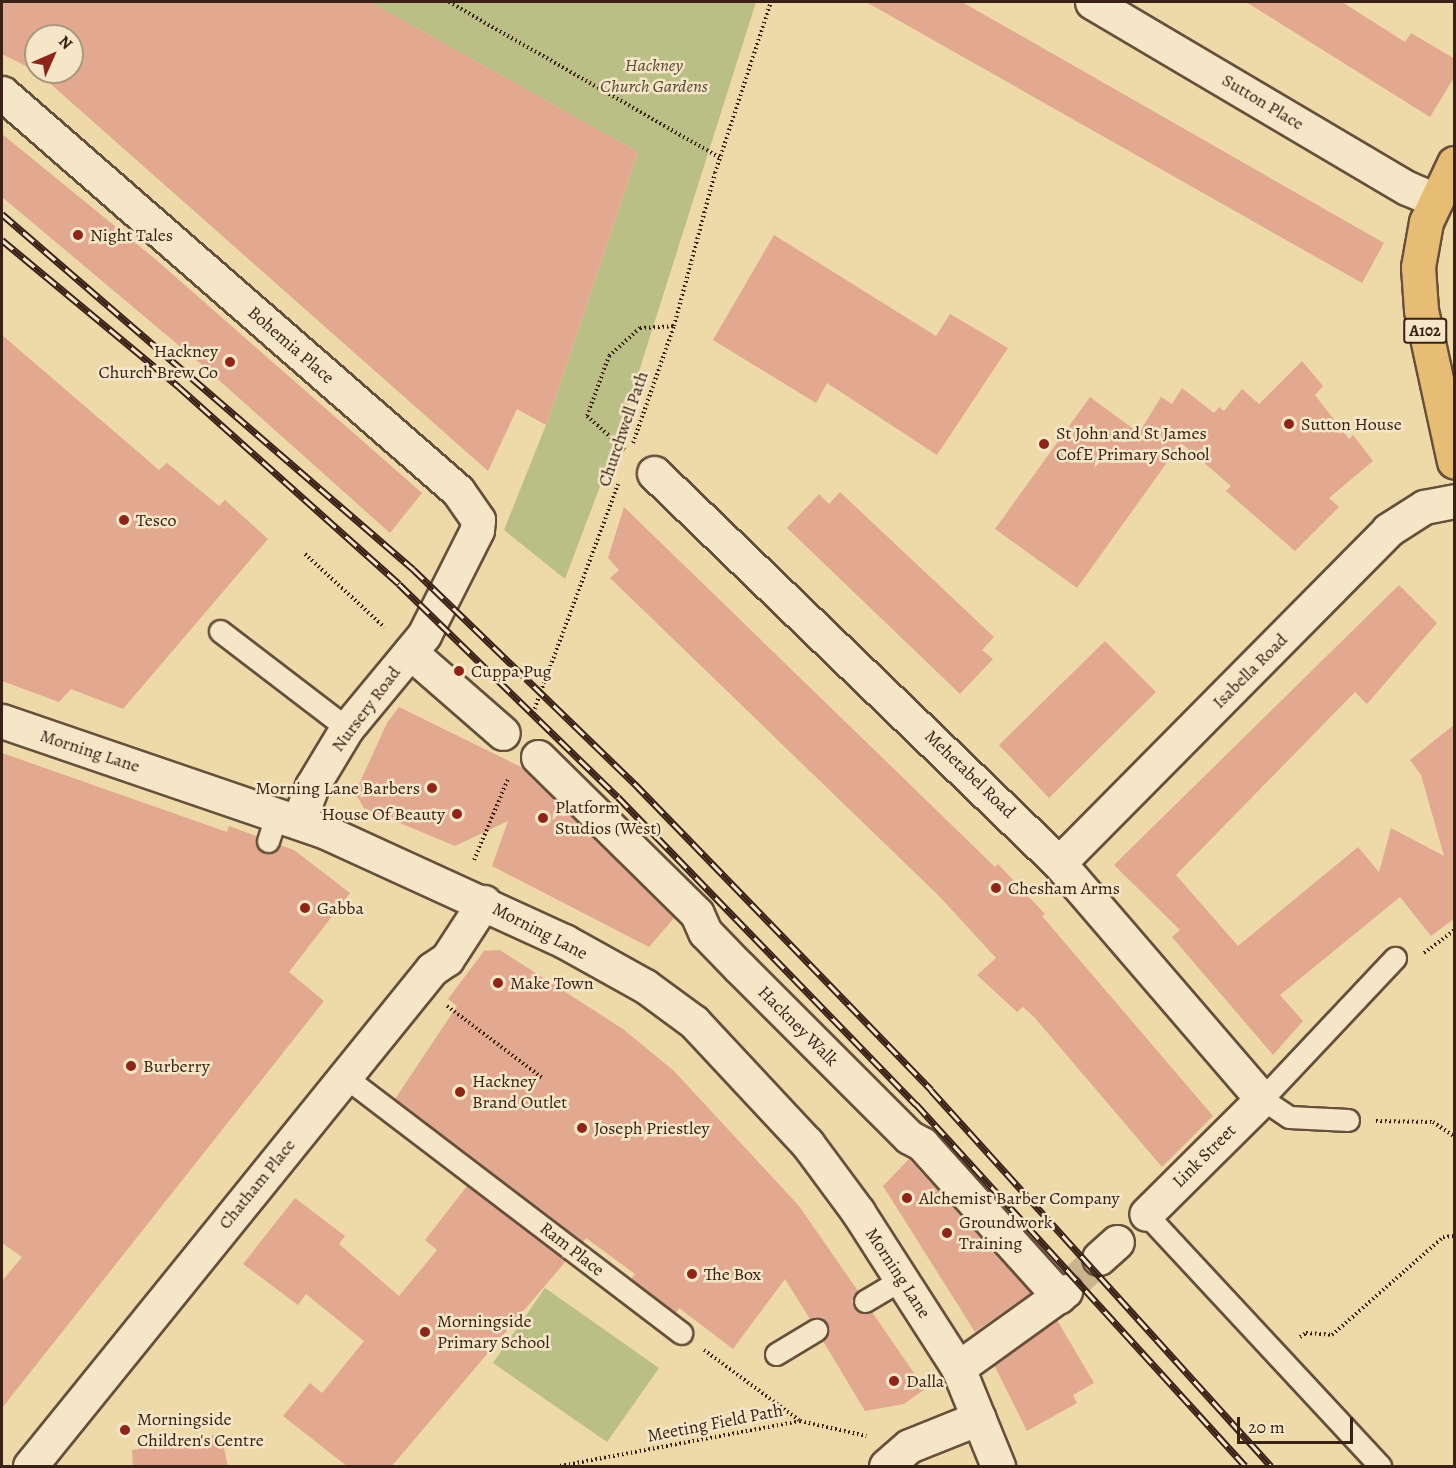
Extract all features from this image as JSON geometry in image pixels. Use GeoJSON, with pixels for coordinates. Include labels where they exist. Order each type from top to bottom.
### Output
{"type":"FeatureCollection","features":[{"type":"Feature","properties":{"kind":"highway","name":"A102"},"geometry":{"type":"LineString","coordinates":[[1455,163],[1435,200],[1420,244],[1421,310],[1455,461]]}},
{"type":"Feature","properties":{"kind":"street","name":"Sutton Place"},"geometry":{"type":"LineString","coordinates":[[1092,2],[1407,188],[1435,200]]}},
{"type":"Feature","properties":{"kind":"street","name":"Bohemia Place"},"geometry":{"type":"LineString","coordinates":[[2,93],[458,491],[478,519],[477,530],[417,643]]}},
{"type":"Feature","properties":{"kind":"street","name":"Mehetabel Road"},"geometry":{"type":"LineString","coordinates":[[654,473],[1059,863],[1262,1098]]}},
{"type":"Feature","properties":{"kind":"street","name":"Isabella Road"},"geometry":{"type":"LineString","coordinates":[[1059,863],[1388,530],[1424,507],[1455,501]]}},
{"type":"Feature","properties":{"kind":"street"},"geometry":{"type":"LineString","coordinates":[[417,643],[516,727]]}},
{"type":"Feature","properties":{"kind":"street","name":"Nursery Road"},"geometry":{"type":"LineString","coordinates":[[282,825],[312,786],[346,728],[417,643]]}},
{"type":"Feature","properties":{"kind":"street","name":"Morning Lane"},"geometry":{"type":"LineString","coordinates":[[2,722],[484,902],[645,986],[694,1022],[807,1143],[902,1279],[958,1368],[998,1467]]}},
{"type":"Feature","properties":{"kind":"street","name":"Hackney Walk"},"geometry":{"type":"LineString","coordinates":[[538,757],[697,914],[705,932],[739,968],[909,1137],[922,1144],[1062,1293],[958,1368]]}},
{"type":"Feature","properties":{"kind":"street","name":"Chatham Place"},"geometry":{"type":"LineString","coordinates":[[30,1467],[432,969],[447,958],[484,902]]}},
{"type":"Feature","properties":{"kind":"street","name":"Link Street"},"geometry":{"type":"LineString","coordinates":[[1146,1214],[1262,1098]]}},
{"type":"Feature","properties":{"kind":"street"},"geometry":{"type":"LineString","coordinates":[[898,1456],[980,1418]]}},
{"type":"Feature","properties":{"kind":"lane"},"geometry":{"type":"LineString","coordinates":[[220,631],[346,728]]}},
{"type":"Feature","properties":{"kind":"lane"},"geometry":{"type":"LineString","coordinates":[[1348,1120],[1289,1117],[1262,1098],[1395,958]]}},
{"type":"Feature","properties":{"kind":"lane","name":"Ram Place"},"geometry":{"type":"LineString","coordinates":[[348,1072],[681,1333]]}},
{"type":"Feature","properties":{"kind":"lane"},"geometry":{"type":"LineString","coordinates":[[1146,1214],[1380,1467]]}},
{"type":"Feature","properties":{"kind":"lane"},"geometry":{"type":"LineString","coordinates":[[865,1302],[902,1279]]}},
{"type":"Feature","properties":{"kind":"lane"},"geometry":{"type":"LineString","coordinates":[[776,1354],[816,1330]]}},
{"type":"Feature","properties":{"kind":"path"},"geometry":{"type":"LineString","coordinates":[[449,2],[720,158]]}},
{"type":"Feature","properties":{"kind":"path","name":"Churchwell Path"},"geometry":{"type":"LineString","coordinates":[[674,326],[640,328],[609,356],[587,416],[629,453],[674,326],[720,158],[771,2]]}},
{"type":"Feature","properties":{"kind":"path","name":"Churchwell Path"},"geometry":{"type":"LineString","coordinates":[[516,727],[621,475]]}},
{"type":"Feature","properties":{"kind":"path"},"geometry":{"type":"LineString","coordinates":[[305,554],[376,620]]}},
{"type":"Feature","properties":{"kind":"path"},"geometry":{"type":"LineString","coordinates":[[475,857],[509,776]]}},
{"type":"Feature","properties":{"kind":"path"},"geometry":{"type":"LineString","coordinates":[[432,969],[447,1007],[544,1079]]}},
{"type":"Feature","properties":{"kind":"path"},"geometry":{"type":"LineString","coordinates":[[1348,1120],[1433,1122],[1455,1136]]}},
{"type":"Feature","properties":{"kind":"path"},"geometry":{"type":"LineString","coordinates":[[1275,1355],[1306,1333],[1332,1335],[1443,1237],[1455,1236]]}},
{"type":"Feature","properties":{"kind":"path"},"geometry":{"type":"LineString","coordinates":[[681,1333],[800,1421]]}},
{"type":"Feature","properties":{"kind":"path","name":"Meeting Field Path"},"geometry":{"type":"LineString","coordinates":[[560,1467],[800,1421],[898,1456]]}},
{"type":"Feature","properties":{"kind":"green space","name":"Hackney Church Gardens"},"geometry":{"type":"Polygon","coordinates":[[[370,2],[756,2],[616,444],[565,579],[504,530],[546,425],[638,152],[370,2]]]}},
{"type":"Feature","properties":{"kind":"green space"},"geometry":{"type":"Polygon","coordinates":[[[545,1288],[659,1368],[607,1442],[493,1363],[545,1288]]]}},
{"type":"Feature","properties":{"kind":"building"},"geometry":{"type":"Polygon","coordinates":[[[2,2],[370,2],[638,152],[546,425],[517,409],[488,471],[51,84],[84,84],[84,24],[24,24],[24,65],[2,54],[2,2]]]}},
{"type":"Feature","properties":{"kind":"building"},"geometry":{"type":"Polygon","coordinates":[[[866,2],[962,2],[1384,243],[1362,283],[866,2]]]}},
{"type":"Feature","properties":{"kind":"building"},"geometry":{"type":"Polygon","coordinates":[[[1246,2],[1342,2],[1405,42],[1411,33],[1455,59],[1455,76],[1430,117],[1246,2]]]}},
{"type":"Feature","properties":{"kind":"building"},"geometry":{"type":"Polygon","coordinates":[[[2,134],[154,258],[422,493],[390,533],[201,364],[2,197],[2,134]]]}},
{"type":"Feature","properties":{"kind":"building"},"geometry":{"type":"Polygon","coordinates":[[[774,235],[936,336],[950,314],[1008,348],[937,455],[827,383],[816,403],[713,340],[774,235]]]}},
{"type":"Feature","properties":{"kind":"building","name":"Tesco"},"geometry":{"type":"Polygon","coordinates":[[[2,335],[159,470],[167,463],[219,506],[225,500],[268,539],[123,709],[71,689],[59,702],[2,681],[2,335]]]}},
{"type":"Feature","properties":{"kind":"building"},"geometry":{"type":"Polygon","coordinates":[[[1302,361],[1323,386],[1315,395],[1349,439],[1353,435],[1373,461],[1329,498],[1339,507],[1295,551],[1226,491],[1231,486],[1181,443],[1077,588],[995,529],[1090,397],[1139,433],[1161,397],[1172,404],[1182,388],[1214,413],[1219,407],[1224,411],[1242,389],[1259,404],[1302,361]]]}},
{"type":"Feature","properties":{"kind":"building"},"geometry":{"type":"Polygon","coordinates":[[[840,492],[994,637],[982,650],[993,659],[960,694],[787,528],[819,494],[829,504],[840,492]]]}},
{"type":"Feature","properties":{"kind":"building"},"geometry":{"type":"Polygon","coordinates":[[[624,507],[995,867],[998,864],[1045,914],[1042,916],[1213,1116],[1162,1167],[1035,1018],[1023,1007],[1017,1012],[977,975],[996,958],[939,896],[610,578],[619,570],[608,558],[624,507]]]}},
{"type":"Feature","properties":{"kind":"building"},"geometry":{"type":"Polygon","coordinates":[[[1399,585],[1437,623],[1367,704],[1355,692],[1176,875],[1238,946],[1358,847],[1379,872],[1391,828],[1444,856],[1421,775],[1410,760],[1455,724],[1455,918],[1431,936],[1400,897],[1280,995],[1303,1021],[1273,1055],[1172,937],[1180,930],[1114,865],[1399,585]]]}},
{"type":"Feature","properties":{"kind":"building"},"geometry":{"type":"Polygon","coordinates":[[[1105,641],[1156,692],[1049,798],[999,745],[1105,641]]]}},
{"type":"Feature","properties":{"kind":"building"},"geometry":{"type":"Polygon","coordinates":[[[399,707],[523,768],[674,918],[649,947],[492,866],[508,821],[455,846],[364,808],[355,793],[387,723],[399,707]]]}},
{"type":"Feature","properties":{"kind":"building"},"geometry":{"type":"Polygon","coordinates":[[[2,753],[227,832],[229,826],[256,836],[256,844],[264,853],[271,853],[280,845],[294,850],[350,893],[289,972],[324,1001],[2,1408],[2,1281],[22,1257],[2,1243],[2,753]]]}},
{"type":"Feature","properties":{"kind":"building"},"geometry":{"type":"Polygon","coordinates":[[[500,950],[623,1029],[674,1071],[799,1206],[858,1291],[852,1301],[854,1308],[865,1314],[872,1312],[925,1389],[904,1404],[865,1411],[823,1341],[829,1330],[827,1323],[816,1317],[810,1319],[785,1279],[733,1349],[679,1308],[676,1313],[631,1279],[635,1274],[586,1238],[583,1242],[395,1099],[457,1006],[448,999],[484,951],[500,950]]]}},
{"type":"Feature","properties":{"kind":"building"},"geometry":{"type":"Polygon","coordinates":[[[909,1159],[1031,1293],[975,1332],[883,1186],[909,1159]]]}},
{"type":"Feature","properties":{"kind":"building"},"geometry":{"type":"Polygon","coordinates":[[[467,1186],[566,1261],[391,1467],[348,1467],[283,1416],[310,1383],[322,1393],[364,1341],[306,1294],[298,1305],[243,1264],[295,1198],[345,1236],[339,1244],[399,1296],[437,1250],[425,1240],[467,1186]]]}},
{"type":"Feature","properties":{"kind":"building"},"geometry":{"type":"Polygon","coordinates":[[[1057,1320],[1094,1383],[1073,1395],[1077,1403],[1027,1431],[994,1365],[1057,1320]]]}},
{"type":"Feature","properties":{"kind":"building"},"geometry":{"type":"Polygon","coordinates":[[[221,1434],[228,1467],[133,1467],[132,1450],[221,1434]]]}},
{"type":"Feature","properties":{"kind":"tunnel"},"geometry":{"type":"LineString","coordinates":[[1065,1291],[1099,1258]]}},
{"type":"Feature","properties":{"kind":"railway"},"geometry":{"type":"LineString","coordinates":[[2,214],[413,569],[634,783],[931,1090],[1271,1466]]}},
{"type":"Feature","properties":{"kind":"railway"},"geometry":{"type":"LineString","coordinates":[[2,240],[179,387],[399,584],[618,797],[916,1104],[1245,1466]]}},
{"type":"Feature","properties":{"kind":"place","name":"Night Tales"},"geometry":{"type":"Point","coordinates":[78,235]}},
{"type":"Feature","properties":{"kind":"place","name":"Hackney Church Brew Co"},"geometry":{"type":"Point","coordinates":[230,362]}},
{"type":"Feature","properties":{"kind":"place","name":"Sutton House"},"geometry":{"type":"Point","coordinates":[1289,424]}},
{"type":"Feature","properties":{"kind":"place","name":"St John and St James CofE Primary School"},"geometry":{"type":"Point","coordinates":[1044,444]}},
{"type":"Feature","properties":{"kind":"place","name":"Tesco"},"geometry":{"type":"Point","coordinates":[124,520]}},
{"type":"Feature","properties":{"kind":"place","name":"Cuppa Pug"},"geometry":{"type":"Point","coordinates":[459,671]}},
{"type":"Feature","properties":{"kind":"place","name":"Morning Lane Barbers"},"geometry":{"type":"Point","coordinates":[432,788]}},
{"type":"Feature","properties":{"kind":"place","name":"House Of Beauty"},"geometry":{"type":"Point","coordinates":[457,814]}},
{"type":"Feature","properties":{"kind":"place","name":"Platform Studios (West)"},"geometry":{"type":"Point","coordinates":[543,818]}},
{"type":"Feature","properties":{"kind":"place","name":"Chesham Arms"},"geometry":{"type":"Point","coordinates":[996,888]}},
{"type":"Feature","properties":{"kind":"place","name":"Gabba"},"geometry":{"type":"Point","coordinates":[305,908]}},
{"type":"Feature","properties":{"kind":"place","name":"Make Town"},"geometry":{"type":"Point","coordinates":[498,983]}},
{"type":"Feature","properties":{"kind":"place","name":"Burberry"},"geometry":{"type":"Point","coordinates":[131,1066]}},
{"type":"Feature","properties":{"kind":"place","name":"Hackney Brand Outlet"},"geometry":{"type":"Point","coordinates":[460,1092]}},
{"type":"Feature","properties":{"kind":"place","name":"Joseph Priestley"},"geometry":{"type":"Point","coordinates":[582,1128]}},
{"type":"Feature","properties":{"kind":"place","name":"Alchemist Barber Company"},"geometry":{"type":"Point","coordinates":[907,1198]}},
{"type":"Feature","properties":{"kind":"place","name":"Groundwork Training"},"geometry":{"type":"Point","coordinates":[947,1233]}},
{"type":"Feature","properties":{"kind":"place","name":"The Box"},"geometry":{"type":"Point","coordinates":[692,1274]}},
{"type":"Feature","properties":{"kind":"place","name":"Morningside Primary School"},"geometry":{"type":"Point","coordinates":[425,1332]}},
{"type":"Feature","properties":{"kind":"place","name":"Dalla"},"geometry":{"type":"Point","coordinates":[894,1381]}},
{"type":"Feature","properties":{"kind":"place","name":"Morningside Children's Centre"},"geometry":{"type":"Point","coordinates":[125,1430]}}]}
